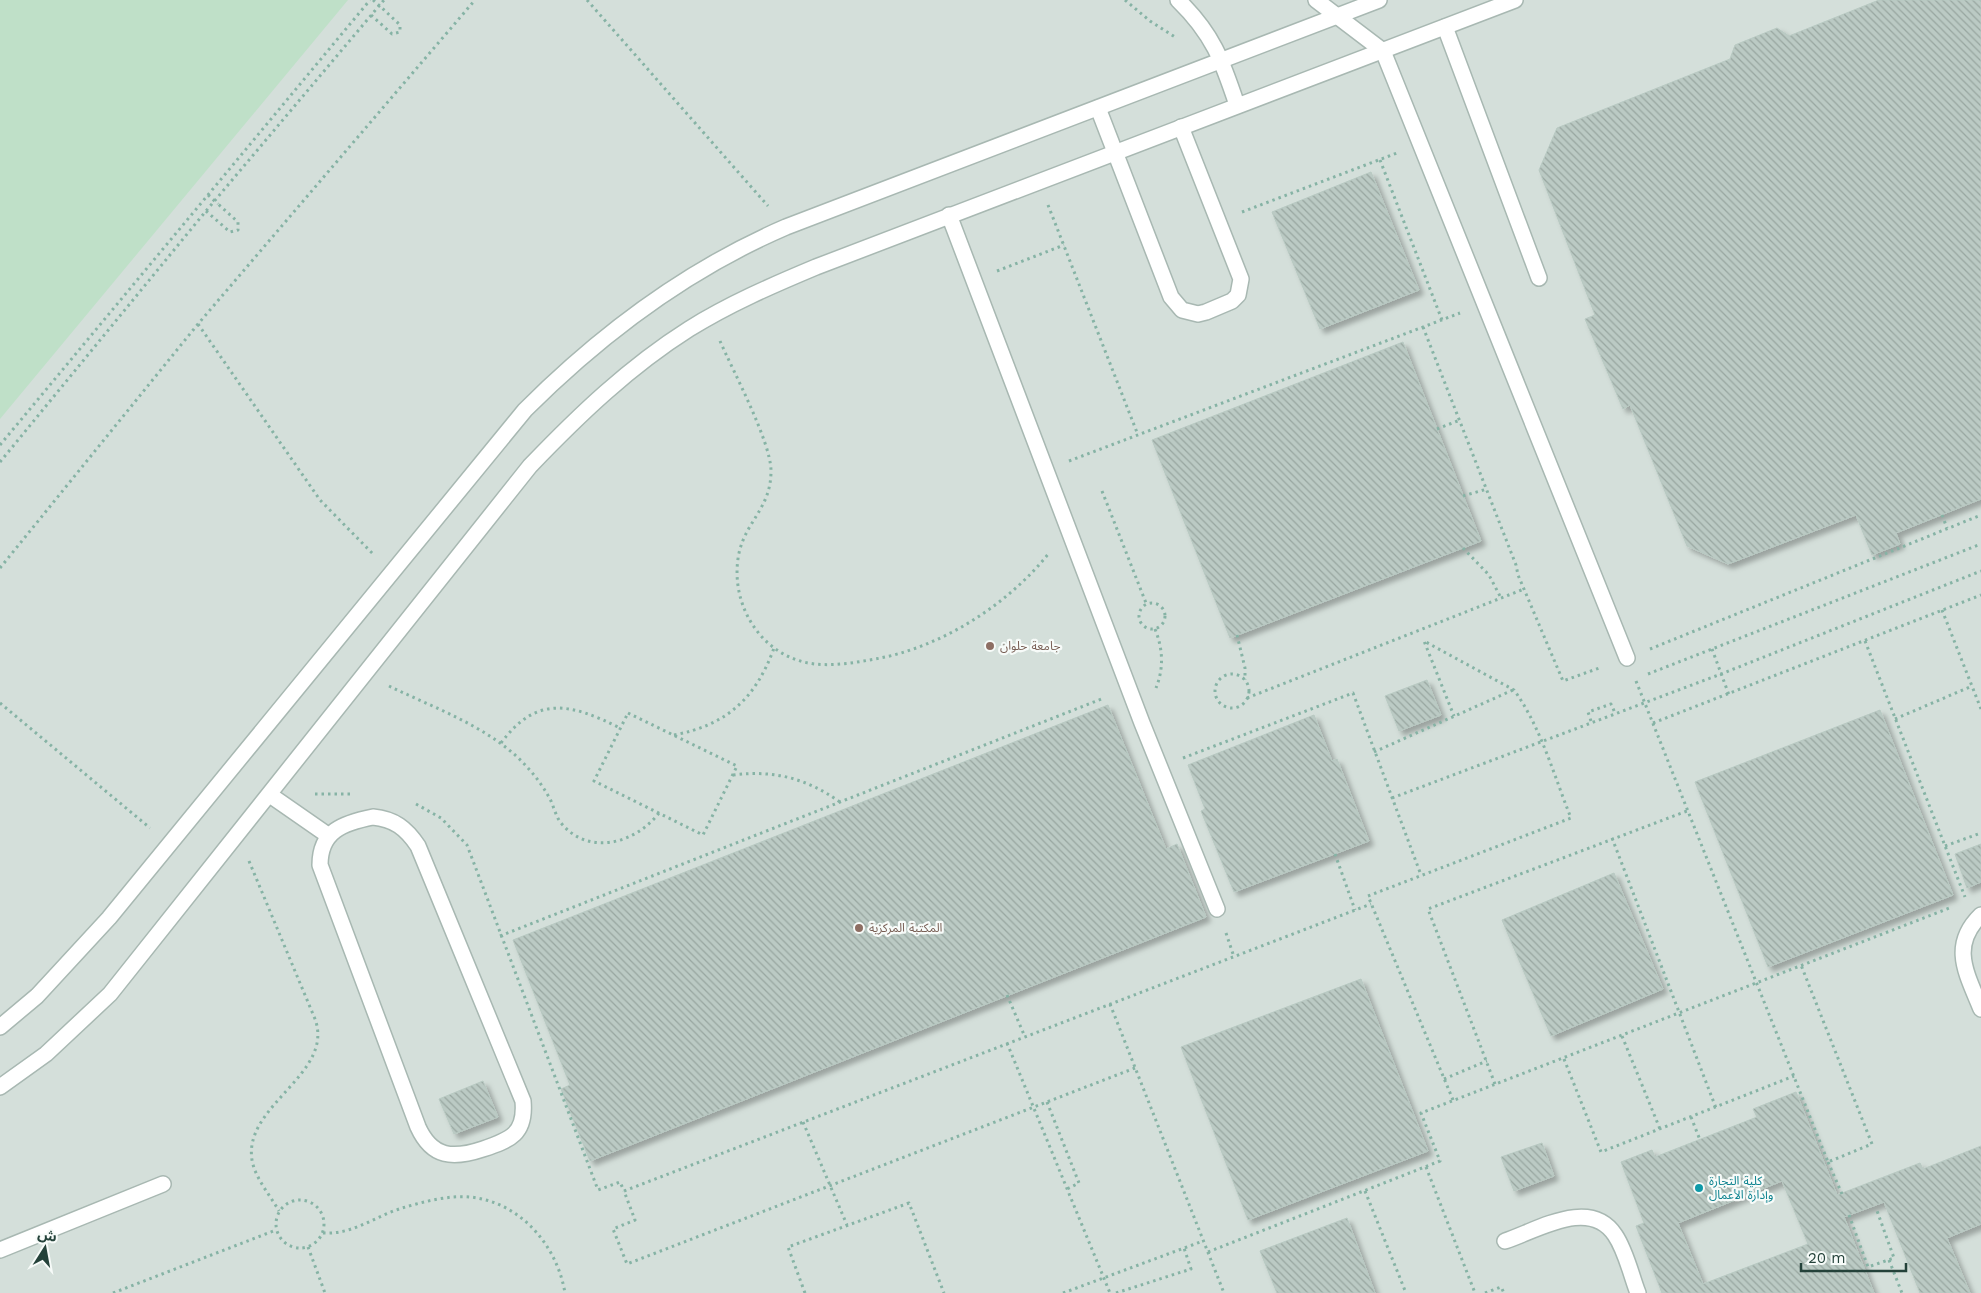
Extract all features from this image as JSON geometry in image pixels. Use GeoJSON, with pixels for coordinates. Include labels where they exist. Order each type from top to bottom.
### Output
{"type":"FeatureCollection","features":[{"type":"Feature","properties":{"kind":"lane"},"geometry":{"type":"LineString","coordinates":[[1178,0],[1196,18],[1211,38],[1222,60],[1237,105]]}},
{"type":"Feature","properties":{"kind":"lane"},"geometry":{"type":"LineString","coordinates":[[1316,0],[1383,50],[1627,658]]}},
{"type":"Feature","properties":{"kind":"lane"},"geometry":{"type":"LineString","coordinates":[[0,1027],[37,996],[70,962],[170,844],[488,452],[525,410],[564,371],[606,335],[659,296],[739,248],[786,227],[1379,0]]}},
{"type":"Feature","properties":{"kind":"lane"},"geometry":{"type":"LineString","coordinates":[[0,1087],[46,1054],[110,994],[239,835],[530,466],[578,415],[632,369],[689,329],[751,295],[792,277],[949,215],[1514,0]]}},
{"type":"Feature","properties":{"kind":"lane"},"geometry":{"type":"LineString","coordinates":[[1446,27],[1539,278]]}},
{"type":"Feature","properties":{"kind":"lane"},"geometry":{"type":"LineString","coordinates":[[1098,108],[1171,297],[1175,304],[1190,313],[1206,312],[1232,301],[1240,288],[1241,279],[1181,127]]}},
{"type":"Feature","properties":{"kind":"lane"},"geometry":{"type":"LineString","coordinates":[[949,215],[1128,689],[1217,909]]}},
{"type":"Feature","properties":{"kind":"lane"},"geometry":{"type":"LineString","coordinates":[[270,795],[329,836]]}},
{"type":"Feature","properties":{"kind":"lane"},"geometry":{"type":"LineString","coordinates":[[373,817],[386,818],[399,824],[410,834],[418,846],[523,1101],[524,1115],[520,1126],[505,1141],[458,1156],[437,1150],[422,1136],[320,865],[323,844],[329,836],[337,829],[360,820],[373,817]]}},
{"type":"Feature","properties":{"kind":"lane"},"geometry":{"type":"LineString","coordinates":[[1981,915],[1969,927],[1962,947],[1964,968],[1981,1009]]}},
{"type":"Feature","properties":{"kind":"lane"},"geometry":{"type":"LineString","coordinates":[[0,1250],[163,1184]]}},
{"type":"Feature","properties":{"kind":"lane"},"geometry":{"type":"LineString","coordinates":[[1505,1241],[1578,1216],[1598,1219],[1609,1226],[1616,1237],[1638,1293]]}},
{"type":"Feature","properties":{"kind":"path"},"geometry":{"type":"LineString","coordinates":[[0,445],[371,0],[400,24],[400,32],[392,34],[371,15]]}},
{"type":"Feature","properties":{"kind":"path"},"geometry":{"type":"LineString","coordinates":[[0,462],[206,211],[384,0]]}},
{"type":"Feature","properties":{"kind":"path"},"geometry":{"type":"LineString","coordinates":[[0,568],[198,324],[475,0]]}},
{"type":"Feature","properties":{"kind":"path"},"geometry":{"type":"LineString","coordinates":[[587,0],[786,227]]}},
{"type":"Feature","properties":{"kind":"path"},"geometry":{"type":"LineString","coordinates":[[1218,221],[1421,144]]}},
{"type":"Feature","properties":{"kind":"path"},"geometry":{"type":"LineString","coordinates":[[1380,160],[1442,320]]}},
{"type":"Feature","properties":{"kind":"path"},"geometry":{"type":"LineString","coordinates":[[1039,181],[1138,435]]}},
{"type":"Feature","properties":{"kind":"path"},"geometry":{"type":"LineString","coordinates":[[206,211],[230,232],[238,230],[238,222],[208,196]]}},
{"type":"Feature","properties":{"kind":"path"},"geometry":{"type":"LineString","coordinates":[[973,280],[1064,245]]}},
{"type":"Feature","properties":{"kind":"path"},"geometry":{"type":"LineString","coordinates":[[1045,470],[1484,304]]}},
{"type":"Feature","properties":{"kind":"path"},"geometry":{"type":"LineString","coordinates":[[710,318],[768,453],[770,484],[766,499],[744,539],[739,553],[737,573],[738,593],[745,612],[755,630],[774,648],[806,662],[826,665],[883,658],[917,647],[950,633],[1013,590],[1043,561],[1068,529]]}},
{"type":"Feature","properties":{"kind":"path"},"geometry":{"type":"LineString","coordinates":[[198,324],[320,500],[352,535],[393,570]]}},
{"type":"Feature","properties":{"kind":"path"},"geometry":{"type":"LineString","coordinates":[[1423,327],[1487,488],[1524,589],[1563,682],[1981,515]]}},
{"type":"Feature","properties":{"kind":"path"},"geometry":{"type":"LineString","coordinates":[[1437,429],[1460,420]]}},
{"type":"Feature","properties":{"kind":"path"},"geometry":{"type":"LineString","coordinates":[[1463,496],[1487,488]]}},
{"type":"Feature","properties":{"kind":"path"},"geometry":{"type":"LineString","coordinates":[[1102,491],[1146,603]]}},
{"type":"Feature","properties":{"kind":"path"},"geometry":{"type":"LineString","coordinates":[[1942,515],[1947,528]]}},
{"type":"Feature","properties":{"kind":"path"},"geometry":{"type":"LineString","coordinates":[[1842,1194],[1635,679],[1981,544]]}},
{"type":"Feature","properties":{"kind":"path"},"geometry":{"type":"LineString","coordinates":[[1463,548],[1490,575],[1501,598]]}},
{"type":"Feature","properties":{"kind":"path"},"geometry":{"type":"LineString","coordinates":[[1392,798],[1644,701],[1721,674],[1981,571]]}},
{"type":"Feature","properties":{"kind":"path"},"geometry":{"type":"LineString","coordinates":[[1245,680],[1234,674],[1226,675],[1219,681],[1216,689],[1217,698],[1222,705],[1230,708],[1240,706],[1247,698],[1524,589]]}},
{"type":"Feature","properties":{"kind":"path"},"geometry":{"type":"LineString","coordinates":[[1653,723],[1729,695],[1981,595]]}},
{"type":"Feature","properties":{"kind":"path"},"geometry":{"type":"LineString","coordinates":[[1153,602],[1160,605],[1164,611],[1165,618],[1162,625],[1155,629],[1148,629],[1141,624],[1138,617],[1140,609],[1146,603],[1153,602]]}},
{"type":"Feature","properties":{"kind":"path"},"geometry":{"type":"LineString","coordinates":[[1942,610],[1981,709]]}},
{"type":"Feature","properties":{"kind":"path"},"geometry":{"type":"LineString","coordinates":[[1142,723],[1159,680],[1162,667],[1161,643],[1155,629]]}},
{"type":"Feature","properties":{"kind":"path"},"geometry":{"type":"LineString","coordinates":[[1237,635],[1245,668],[1245,680],[1248,684],[1247,698]]}},
{"type":"Feature","properties":{"kind":"path"},"geometry":{"type":"LineString","coordinates":[[1865,641],[1963,892]]}},
{"type":"Feature","properties":{"kind":"path"},"geometry":{"type":"LineString","coordinates":[[1453,1100],[1368,896],[1570,818],[1541,741],[1514,690],[1424,642],[1454,716]]}},
{"type":"Feature","properties":{"kind":"path"},"geometry":{"type":"LineString","coordinates":[[673,735],[708,725],[739,706],[767,669],[774,648]]}},
{"type":"Feature","properties":{"kind":"path"},"geometry":{"type":"LineString","coordinates":[[1712,649],[1729,695]]}},
{"type":"Feature","properties":{"kind":"path"},"geometry":{"type":"LineString","coordinates":[[366,675],[477,728],[501,743],[538,780],[560,822],[571,832],[585,839],[607,843],[628,839],[651,824],[659,813]]}},
{"type":"Feature","properties":{"kind":"path"},"geometry":{"type":"LineString","coordinates":[[1895,719],[1972,686]]}},
{"type":"Feature","properties":{"kind":"path"},"geometry":{"type":"LineString","coordinates":[[500,936],[1128,689]]}},
{"type":"Feature","properties":{"kind":"path"},"geometry":{"type":"LineString","coordinates":[[1374,752],[1514,690]]}},
{"type":"Feature","properties":{"kind":"path"},"geometry":{"type":"LineString","coordinates":[[1159,767],[1353,693],[1421,875]]}},
{"type":"Feature","properties":{"kind":"path"},"geometry":{"type":"LineString","coordinates":[[0,704],[170,844]]}},
{"type":"Feature","properties":{"kind":"path"},"geometry":{"type":"LineString","coordinates":[[1592,721],[1588,712],[1611,704],[1615,713]]}},
{"type":"Feature","properties":{"kind":"path"},"geometry":{"type":"LineString","coordinates":[[501,743],[512,728],[527,716],[544,709],[575,708],[620,728]]}},
{"type":"Feature","properties":{"kind":"path"},"geometry":{"type":"LineString","coordinates":[[628,713],[737,766],[703,835],[594,781],[620,728],[628,713]]}},
{"type":"Feature","properties":{"kind":"path"},"geometry":{"type":"LineString","coordinates":[[732,775],[755,772],[778,774],[821,789],[840,802]]}},
{"type":"Feature","properties":{"kind":"path"},"geometry":{"type":"LineString","coordinates":[[1495,1084],[1428,909],[1687,811]]}},
{"type":"Feature","properties":{"kind":"path"},"geometry":{"type":"LineString","coordinates":[[1945,846],[1981,833]]}},
{"type":"Feature","properties":{"kind":"path"},"geometry":{"type":"LineString","coordinates":[[239,835],[318,1028],[318,1046],[314,1055],[255,1132],[252,1161],[258,1175],[280,1211]]}},
{"type":"Feature","properties":{"kind":"path"},"geometry":{"type":"LineString","coordinates":[[1612,838],[1716,1108]]}},
{"type":"Feature","properties":{"kind":"path"},"geometry":{"type":"LineString","coordinates":[[1335,854],[1355,910]]}},
{"type":"Feature","properties":{"kind":"path"},"geometry":{"type":"LineString","coordinates":[[1136,1068],[627,1264],[613,1229],[635,1220],[624,1191],[1371,904]]}},
{"type":"Feature","properties":{"kind":"path"},"geometry":{"type":"LineString","coordinates":[[1208,1252],[1440,1161],[1421,1113],[1957,905]]}},
{"type":"Feature","properties":{"kind":"path"},"geometry":{"type":"LineString","coordinates":[[1801,964],[1872,1144],[1828,1162]]}},
{"type":"Feature","properties":{"kind":"path"},"geometry":{"type":"LineString","coordinates":[[1008,995],[1025,1037]]}},
{"type":"Feature","properties":{"kind":"path"},"geometry":{"type":"LineString","coordinates":[[1110,1004],[1224,1293]]}},
{"type":"Feature","properties":{"kind":"path"},"geometry":{"type":"LineString","coordinates":[[1622,1036],[1660,1129]]}},
{"type":"Feature","properties":{"kind":"path"},"geometry":{"type":"LineString","coordinates":[[1007,1044],[1110,1293]]}},
{"type":"Feature","properties":{"kind":"path"},"geometry":{"type":"LineString","coordinates":[[1564,1058],[1601,1152],[1794,1076]]}},
{"type":"Feature","properties":{"kind":"path"},"geometry":{"type":"LineString","coordinates":[[1444,1079],[1486,1061]]}},
{"type":"Feature","properties":{"kind":"path"},"geometry":{"type":"LineString","coordinates":[[1047,1102],[1080,1184],[1068,1189]]}},
{"type":"Feature","properties":{"kind":"path"},"geometry":{"type":"LineString","coordinates":[[1691,1117],[1700,1140]]}},
{"type":"Feature","properties":{"kind":"path"},"geometry":{"type":"LineString","coordinates":[[803,1122],[847,1226]]}},
{"type":"Feature","properties":{"kind":"path"},"geometry":{"type":"LineString","coordinates":[[1426,1167],[1475,1293]]}},
{"type":"Feature","properties":{"kind":"path"},"geometry":{"type":"LineString","coordinates":[[1365,1191],[1406,1293]]}},
{"type":"Feature","properties":{"kind":"path"},"geometry":{"type":"LineString","coordinates":[[323,1233],[346,1232],[378,1217],[425,1202],[469,1196],[488,1200],[519,1215],[538,1233],[550,1250],[565,1293]]}},
{"type":"Feature","properties":{"kind":"path"},"geometry":{"type":"LineString","coordinates":[[296,1200],[306,1200],[316,1205],[322,1213],[325,1222],[323,1233],[317,1242],[308,1247],[288,1246],[276,1230],[276,1220],[280,1211],[287,1203],[296,1200]]}},
{"type":"Feature","properties":{"kind":"path"},"geometry":{"type":"LineString","coordinates":[[806,1293],[788,1247],[908,1203],[944,1293]]}},
{"type":"Feature","properties":{"kind":"path"},"geometry":{"type":"LineString","coordinates":[[1849,1215],[1868,1267],[1894,1258],[1876,1208]]}},
{"type":"Feature","properties":{"kind":"path"},"geometry":{"type":"LineString","coordinates":[[113,1293],[276,1230]]}},
{"type":"Feature","properties":{"kind":"path"},"geometry":{"type":"LineString","coordinates":[[1063,1293],[1203,1241]]}},
{"type":"Feature","properties":{"kind":"path"},"geometry":{"type":"LineString","coordinates":[[308,1247],[325,1293]]}},
{"type":"Feature","properties":{"kind":"path"},"geometry":{"type":"LineString","coordinates":[[1116,1293],[1191,1269],[1184,1248]]}},
{"type":"Feature","properties":{"kind":"path"},"geometry":{"type":"LineString","coordinates":[[1889,1260],[1902,1293]]}},
{"type":"Feature","properties":{"kind":"path"},"geometry":{"type":"LineString","coordinates":[[1485,1293],[1501,1287],[1504,1293]]}},
{"type":"Feature","properties":{"kind":"shaded area","name":"جامعة حلوان"},"geometry":{"type":"Polygon","coordinates":[[[0,0],[1981,0],[1981,1293],[0,1293],[0,0]]]}},
{"type":"Feature","properties":{"kind":"green space"},"geometry":{"type":"Polygon","coordinates":[[[0,0],[348,0],[0,419],[0,0]]]}},
{"type":"Feature","properties":{"kind":"building"},"geometry":{"type":"Polygon","coordinates":[[[1879,0],[1981,0],[1981,499],[1896,533],[1900,544],[1872,555],[1856,515],[1728,564],[1687,546],[1630,405],[1623,409],[1585,319],[1595,315],[1539,170],[1557,128],[1730,59],[1735,45],[1777,28],[1789,36],[1879,0]]]}},
{"type":"Feature","properties":{"kind":"building"},"geometry":{"type":"Polygon","coordinates":[[[1371,172],[1419,290],[1320,329],[1272,212],[1371,172]]]}},
{"type":"Feature","properties":{"kind":"building"},"geometry":{"type":"Polygon","coordinates":[[[1403,342],[1481,541],[1230,638],[1152,440],[1403,342]]]}},
{"type":"Feature","properties":{"kind":"building"},"geometry":{"type":"Polygon","coordinates":[[[1427,680],[1441,715],[1399,731],[1385,696],[1427,680]]]}},
{"type":"Feature","properties":{"kind":"building","name":"المكتبة المركزية"},"geometry":{"type":"Polygon","coordinates":[[[1108,705],[1166,849],[1177,844],[1206,917],[590,1161],[561,1089],[570,1085],[513,940],[1108,705]]]}},
{"type":"Feature","properties":{"kind":"building"},"geometry":{"type":"Polygon","coordinates":[[[1880,710],[1953,895],[1768,967],[1695,782],[1880,710]]]}},
{"type":"Feature","properties":{"kind":"building"},"geometry":{"type":"Polygon","coordinates":[[[1314,715],[1332,761],[1337,759],[1369,841],[1234,892],[1201,811],[1205,809],[1188,765],[1314,715]]]}},
{"type":"Feature","properties":{"kind":"building"},"geometry":{"type":"Polygon","coordinates":[[[1981,844],[1981,882],[1967,888],[1955,854],[1981,844]]]}},
{"type":"Feature","properties":{"kind":"building"},"geometry":{"type":"Polygon","coordinates":[[[1614,873],[1663,989],[1551,1036],[1502,920],[1614,873]]]}},
{"type":"Feature","properties":{"kind":"building"},"geometry":{"type":"Polygon","coordinates":[[[1361,979],[1428,1151],[1248,1220],[1181,1047],[1361,979]]]}},
{"type":"Feature","properties":{"kind":"building"},"geometry":{"type":"Polygon","coordinates":[[[483,1081],[498,1117],[454,1134],[439,1099],[483,1081]]]}},
{"type":"Feature","properties":{"kind":"building","name":"كلية التجارة وإدارة الأعمال"},"geometry":{"type":"Polygon","coordinates":[[[1796,1092],[1837,1195],[1920,1163],[1923,1169],[1981,1146],[1981,1224],[1947,1238],[1970,1293],[1920,1293],[1884,1202],[1844,1217],[1874,1293],[1662,1293],[1636,1226],[1644,1223],[1621,1162],[1652,1150],[1655,1157],[1757,1117],[1753,1109],[1796,1092]],[[1782,1181],[1678,1223],[1703,1284],[1808,1244],[1782,1181]]]}},
{"type":"Feature","properties":{"kind":"building"},"geometry":{"type":"Polygon","coordinates":[[[1542,1143],[1554,1176],[1514,1191],[1501,1157],[1542,1143]]]}},
{"type":"Feature","properties":{"kind":"building"},"geometry":{"type":"Polygon","coordinates":[[[1347,1218],[1375,1293],[1277,1293],[1260,1251],[1347,1218]]]}},
{"type":"Feature","properties":{"kind":"place","name":"جامعة حلوان"},"geometry":{"type":"Point","coordinates":[990,646]}},
{"type":"Feature","properties":{"kind":"place","name":"المكتبة المركزية"},"geometry":{"type":"Point","coordinates":[859,928]}},
{"type":"Feature","properties":{"kind":"place","name":"كلية التجارة وإدارة الأعمال"},"geometry":{"type":"Point","coordinates":[1699,1188]}}]}
